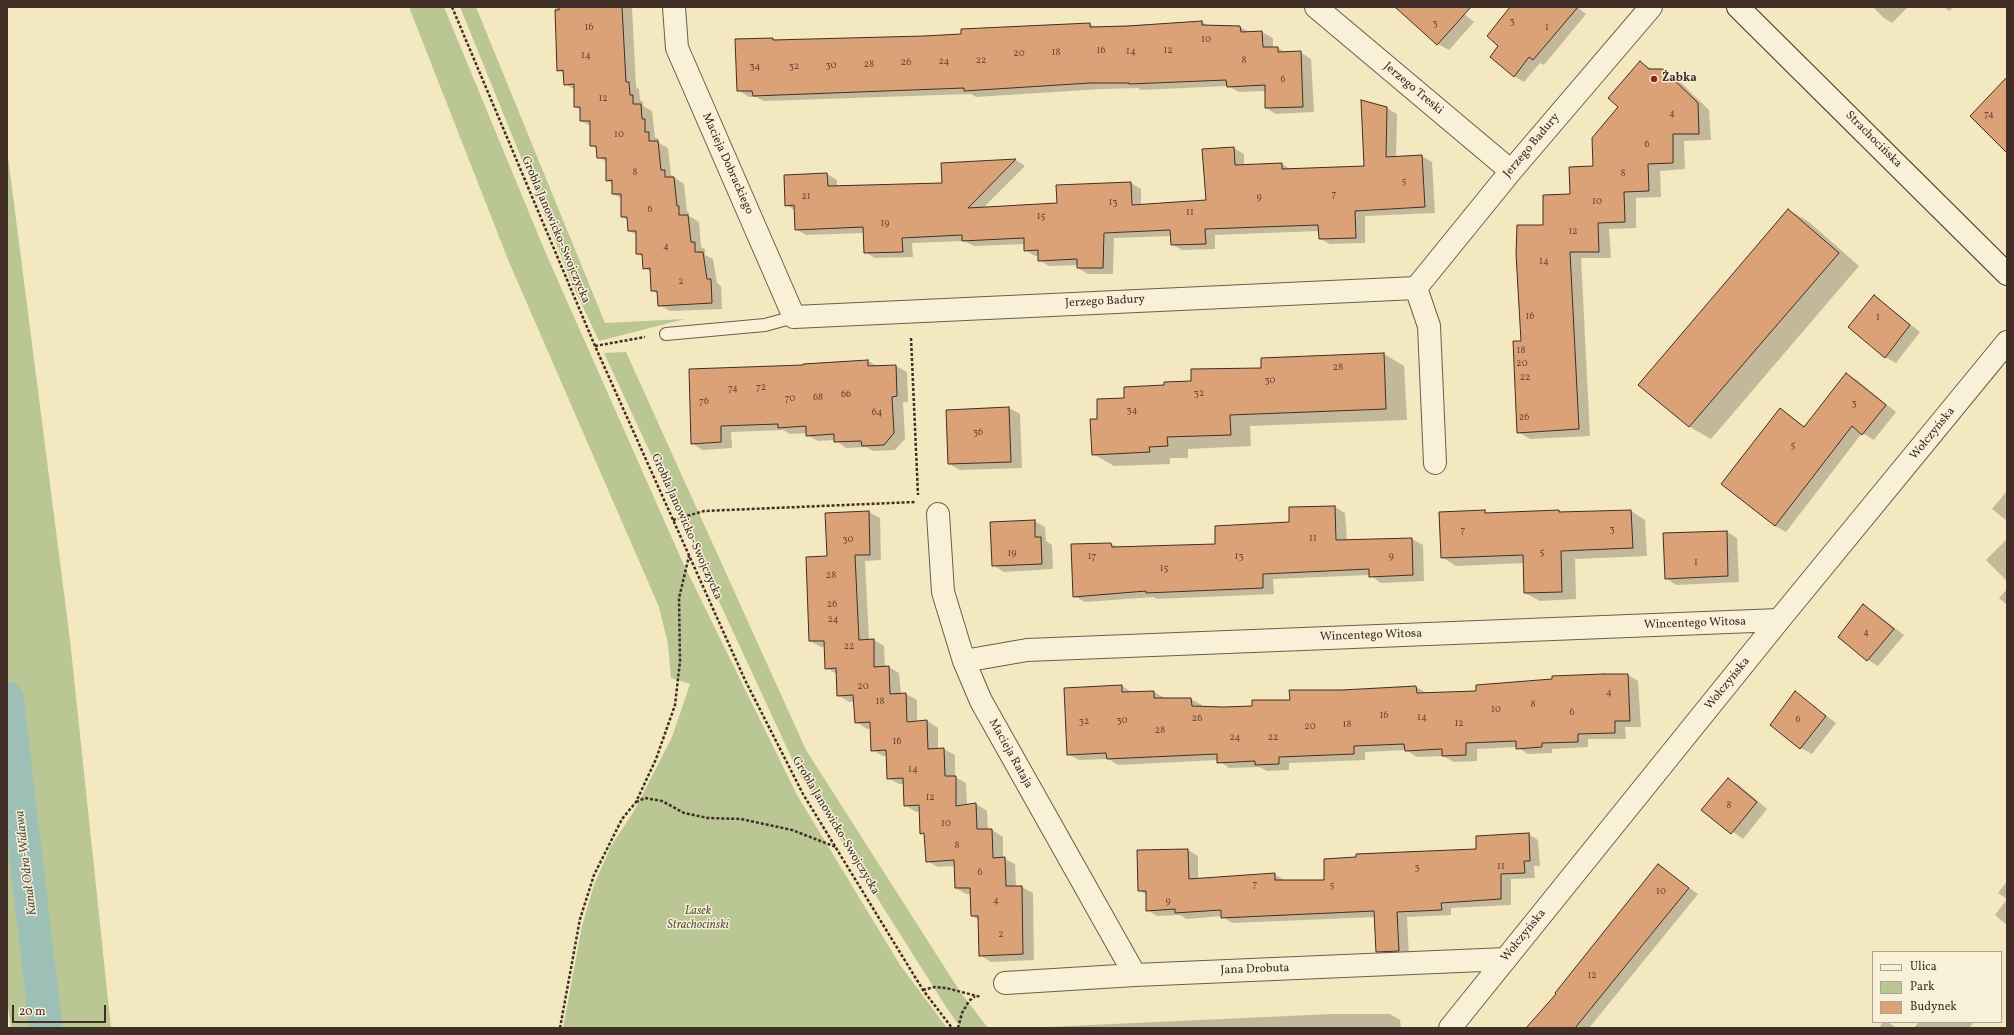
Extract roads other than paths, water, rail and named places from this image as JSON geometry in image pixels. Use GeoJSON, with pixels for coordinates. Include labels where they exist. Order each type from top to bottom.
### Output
{"type":"FeatureCollection","features":[{"type":"Feature","properties":{"kind":"street","name":"Macieja Dobrackiego"},"geometry":{"type":"LineString","coordinates":[[674,7],[676,48],[794,317]]}},
{"type":"Feature","properties":{"kind":"street","name":"Jerzego Treski"},"geometry":{"type":"LineString","coordinates":[[1316,7],[1511,171]]}},
{"type":"Feature","properties":{"kind":"street","name":"Jerzego Badury"},"geometry":{"type":"LineString","coordinates":[[794,317],[1416,288],[1511,171],[1651,7]]}},
{"type":"Feature","properties":{"kind":"street","name":"Strachocińska"},"geometry":{"type":"LineString","coordinates":[[1738,7],[2007,274]]}},
{"type":"Feature","properties":{"kind":"street"},"geometry":{"type":"LineString","coordinates":[[1416,288],[1428,326],[1435,463]]}},
{"type":"Feature","properties":{"kind":"street","name":"Wołczyńska"},"geometry":{"type":"LineString","coordinates":[[1450,1028],[1779,620],[2007,342]]}},
{"type":"Feature","properties":{"kind":"street","name":"Macieja Rataja"},"geometry":{"type":"LineString","coordinates":[[938,514],[943,592],[964,662],[981,701],[1135,975]]}},
{"type":"Feature","properties":{"kind":"street","name":"Wincentego Witosa"},"geometry":{"type":"LineString","coordinates":[[964,662],[1027,650],[1779,620]]}},
{"type":"Feature","properties":{"kind":"street","name":"Jana Drobuta"},"geometry":{"type":"LineString","coordinates":[[1005,983],[1135,975],[1506,959]]}},
{"type":"Feature","properties":{"kind":"lane"},"geometry":{"type":"LineString","coordinates":[[666,334],[765,325],[794,317]]}},
{"type":"Feature","properties":{"kind":"waterway","name":"Kanał Odra-Widawa"},"geometry":{"type":"LineString","coordinates":[[7,698],[46,1028]]}},
{"type":"Feature","properties":{"kind":"place","name":"Żabka"},"geometry":{"type":"Point","coordinates":[1654,79]}},
{"type":"Feature","properties":{"kind":"park label","name":"Lasek Strachociński"},"geometry":{"type":"Point","coordinates":[698,919]}}]}
